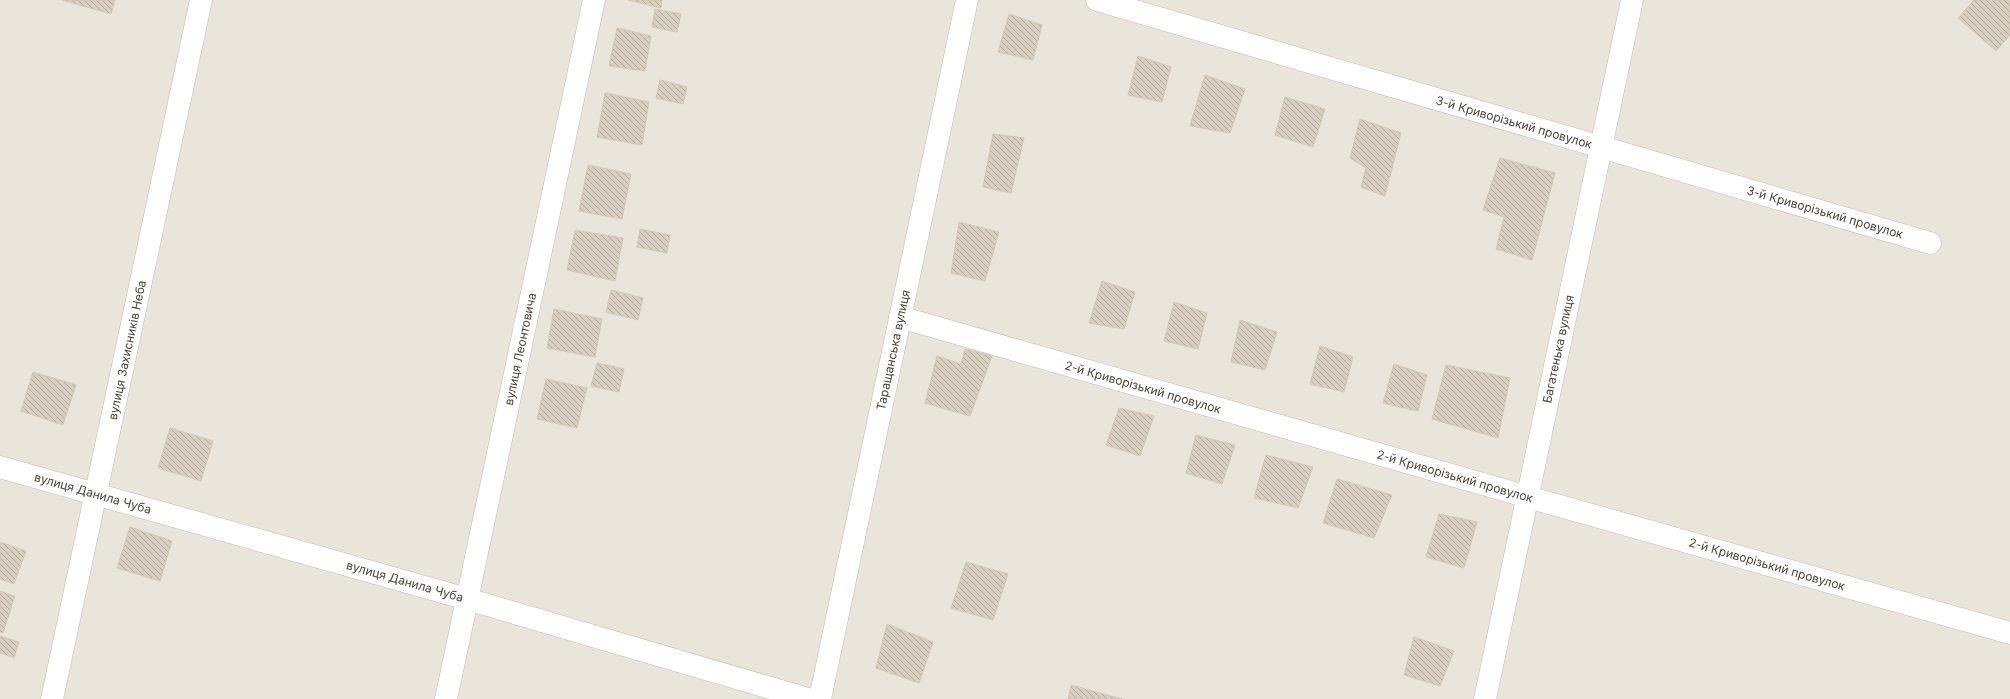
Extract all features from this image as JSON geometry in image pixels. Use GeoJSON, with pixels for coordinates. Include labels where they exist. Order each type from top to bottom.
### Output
{"type":"FeatureCollection","features":[{"type":"Feature","properties":{"kind":"street","name":"вулиця Захисників Неба"},"geometry":{"type":"LineString","coordinates":[[52,699],[201,0]]}},
{"type":"Feature","properties":{"kind":"street","name":"вулиця Леонтовича"},"geometry":{"type":"LineString","coordinates":[[446,699],[594,0]]}},
{"type":"Feature","properties":{"kind":"street","name":"Таращанська вулиця"},"geometry":{"type":"LineString","coordinates":[[820,699],[967,0]]}},
{"type":"Feature","properties":{"kind":"street","name":"3-й Криворізький провулок"},"geometry":{"type":"LineString","coordinates":[[1097,0],[1930,243]]}},
{"type":"Feature","properties":{"kind":"street","name":"Багатенька вулиця"},"geometry":{"type":"LineString","coordinates":[[1485,699],[1632,0]]}},
{"type":"Feature","properties":{"kind":"street","name":"2-й Криворізький провулок"},"geometry":{"type":"LineString","coordinates":[[900,317],[2010,633]]}},
{"type":"Feature","properties":{"kind":"street","name":"вулиця Данила Чуба"},"geometry":{"type":"LineString","coordinates":[[0,468],[468,599],[808,699]]}},
{"type":"Feature","properties":{"kind":"shaded area"},"geometry":{"type":"Polygon","coordinates":[[[0,0],[2010,0],[2010,699],[0,699],[0,0]]]}},
{"type":"Feature","properties":{"kind":"building"},"geometry":{"type":"Polygon","coordinates":[[[62,0],[115,0],[111,14],[62,0]]]}},
{"type":"Feature","properties":{"kind":"building"},"geometry":{"type":"Polygon","coordinates":[[[628,0],[662,0],[661,8],[628,0]]]}},
{"type":"Feature","properties":{"kind":"building"},"geometry":{"type":"Polygon","coordinates":[[[1974,0],[2008,0],[2010,2],[2010,35],[1996,51],[1958,18],[1974,0]]]}},
{"type":"Feature","properties":{"kind":"building"},"geometry":{"type":"Polygon","coordinates":[[[655,9],[681,14],[677,32],[652,27],[655,9]]]}},
{"type":"Feature","properties":{"kind":"building"},"geometry":{"type":"Polygon","coordinates":[[[1009,14],[1042,25],[1033,60],[998,52],[1009,14]]]}},
{"type":"Feature","properties":{"kind":"building"},"geometry":{"type":"Polygon","coordinates":[[[617,28],[651,36],[645,71],[609,66],[617,28]]]}},
{"type":"Feature","properties":{"kind":"building"},"geometry":{"type":"Polygon","coordinates":[[[1138,56],[1171,67],[1162,102],[1128,95],[1138,56]]]}},
{"type":"Feature","properties":{"kind":"building"},"geometry":{"type":"Polygon","coordinates":[[[1205,75],[1245,89],[1230,133],[1190,126],[1205,75]]]}},
{"type":"Feature","properties":{"kind":"building"},"geometry":{"type":"Polygon","coordinates":[[[660,80],[687,87],[683,104],[656,98],[660,80]]]}},
{"type":"Feature","properties":{"kind":"building"},"geometry":{"type":"Polygon","coordinates":[[[605,93],[649,102],[642,145],[597,137],[605,93]]]}},
{"type":"Feature","properties":{"kind":"building"},"geometry":{"type":"Polygon","coordinates":[[[1285,97],[1325,109],[1313,147],[1275,135],[1285,97]]]}},
{"type":"Feature","properties":{"kind":"building"},"geometry":{"type":"Polygon","coordinates":[[[1360,119],[1401,133],[1385,196],[1361,187],[1366,168],[1350,158],[1360,119]]]}},
{"type":"Feature","properties":{"kind":"building"},"geometry":{"type":"Polygon","coordinates":[[[993,134],[1024,138],[1011,193],[983,187],[993,134]]]}},
{"type":"Feature","properties":{"kind":"building"},"geometry":{"type":"Polygon","coordinates":[[[1500,158],[1555,173],[1532,260],[1496,249],[1504,217],[1483,210],[1500,158]]]}},
{"type":"Feature","properties":{"kind":"building"},"geometry":{"type":"Polygon","coordinates":[[[588,165],[631,174],[622,219],[579,211],[588,165]]]}},
{"type":"Feature","properties":{"kind":"building"},"geometry":{"type":"Polygon","coordinates":[[[959,222],[999,232],[985,281],[951,273],[959,222]]]}},
{"type":"Feature","properties":{"kind":"building"},"geometry":{"type":"Polygon","coordinates":[[[640,229],[670,235],[667,253],[637,247],[640,229]]]}},
{"type":"Feature","properties":{"kind":"building"},"geometry":{"type":"Polygon","coordinates":[[[575,230],[623,238],[615,281],[567,270],[575,230]]]}},
{"type":"Feature","properties":{"kind":"building"},"geometry":{"type":"Polygon","coordinates":[[[1102,281],[1135,292],[1124,329],[1089,323],[1102,281]]]}},
{"type":"Feature","properties":{"kind":"building"},"geometry":{"type":"Polygon","coordinates":[[[611,290],[643,298],[638,320],[606,312],[611,290]]]}},
{"type":"Feature","properties":{"kind":"building"},"geometry":{"type":"Polygon","coordinates":[[[1174,302],[1207,313],[1198,349],[1164,341],[1174,302]]]}},
{"type":"Feature","properties":{"kind":"building"},"geometry":{"type":"Polygon","coordinates":[[[554,309],[602,319],[595,357],[547,348],[554,309]]]}},
{"type":"Feature","properties":{"kind":"building"},"geometry":{"type":"Polygon","coordinates":[[[1240,320],[1277,332],[1265,370],[1231,362],[1240,320]]]}},
{"type":"Feature","properties":{"kind":"building"},"geometry":{"type":"Polygon","coordinates":[[[1320,346],[1353,357],[1344,392],[1310,384],[1320,346]]]}},
{"type":"Feature","properties":{"kind":"building"},"geometry":{"type":"Polygon","coordinates":[[[965,349],[992,356],[970,416],[925,403],[937,356],[961,364],[965,349]]]}},
{"type":"Feature","properties":{"kind":"building"},"geometry":{"type":"Polygon","coordinates":[[[597,363],[624,369],[619,392],[591,386],[597,363]]]}},
{"type":"Feature","properties":{"kind":"building"},"geometry":{"type":"Polygon","coordinates":[[[1394,364],[1427,375],[1418,411],[1383,403],[1394,364]]]}},
{"type":"Feature","properties":{"kind":"building"},"geometry":{"type":"Polygon","coordinates":[[[1446,365],[1510,378],[1498,438],[1432,419],[1446,365]]]}},
{"type":"Feature","properties":{"kind":"building"},"geometry":{"type":"Polygon","coordinates":[[[33,372],[76,385],[63,425],[21,411],[33,372]]]}},
{"type":"Feature","properties":{"kind":"building"},"geometry":{"type":"Polygon","coordinates":[[[546,379],[587,388],[577,428],[537,419],[546,379]]]}},
{"type":"Feature","properties":{"kind":"building"},"geometry":{"type":"Polygon","coordinates":[[[1119,408],[1154,416],[1140,456],[1106,445],[1119,408]]]}},
{"type":"Feature","properties":{"kind":"building"},"geometry":{"type":"Polygon","coordinates":[[[170,428],[213,441],[201,481],[158,468],[170,428]]]}},
{"type":"Feature","properties":{"kind":"building"},"geometry":{"type":"Polygon","coordinates":[[[1196,435],[1235,445],[1222,484],[1186,473],[1196,435]]]}},
{"type":"Feature","properties":{"kind":"building"},"geometry":{"type":"Polygon","coordinates":[[[1266,455],[1313,467],[1298,508],[1254,498],[1266,455]]]}},
{"type":"Feature","properties":{"kind":"building"},"geometry":{"type":"Polygon","coordinates":[[[1337,479],[1392,495],[1374,538],[1323,523],[1337,479]]]}},
{"type":"Feature","properties":{"kind":"building"},"geometry":{"type":"Polygon","coordinates":[[[1439,514],[1477,522],[1464,568],[1426,557],[1439,514]]]}},
{"type":"Feature","properties":{"kind":"building"},"geometry":{"type":"Polygon","coordinates":[[[130,527],[172,541],[160,581],[117,568],[130,527]]]}},
{"type":"Feature","properties":{"kind":"building"},"geometry":{"type":"Polygon","coordinates":[[[0,542],[26,551],[14,584],[0,579],[0,542]]]}},
{"type":"Feature","properties":{"kind":"building"},"geometry":{"type":"Polygon","coordinates":[[[966,562],[1008,574],[993,620],[951,608],[966,562]]]}},
{"type":"Feature","properties":{"kind":"building"},"geometry":{"type":"Polygon","coordinates":[[[0,591],[15,596],[3,633],[0,632],[0,591]]]}},
{"type":"Feature","properties":{"kind":"building"},"geometry":{"type":"Polygon","coordinates":[[[887,624],[933,642],[919,683],[876,668],[887,624]]]}},
{"type":"Feature","properties":{"kind":"building"},"geometry":{"type":"Polygon","coordinates":[[[0,636],[19,642],[14,658],[0,653],[0,636]]]}},
{"type":"Feature","properties":{"kind":"building"},"geometry":{"type":"Polygon","coordinates":[[[1414,637],[1454,651],[1440,686],[1404,675],[1414,637]]]}},
{"type":"Feature","properties":{"kind":"building"},"geometry":{"type":"Polygon","coordinates":[[[1071,685],[1122,699],[1068,699],[1071,685]]]}}]}
